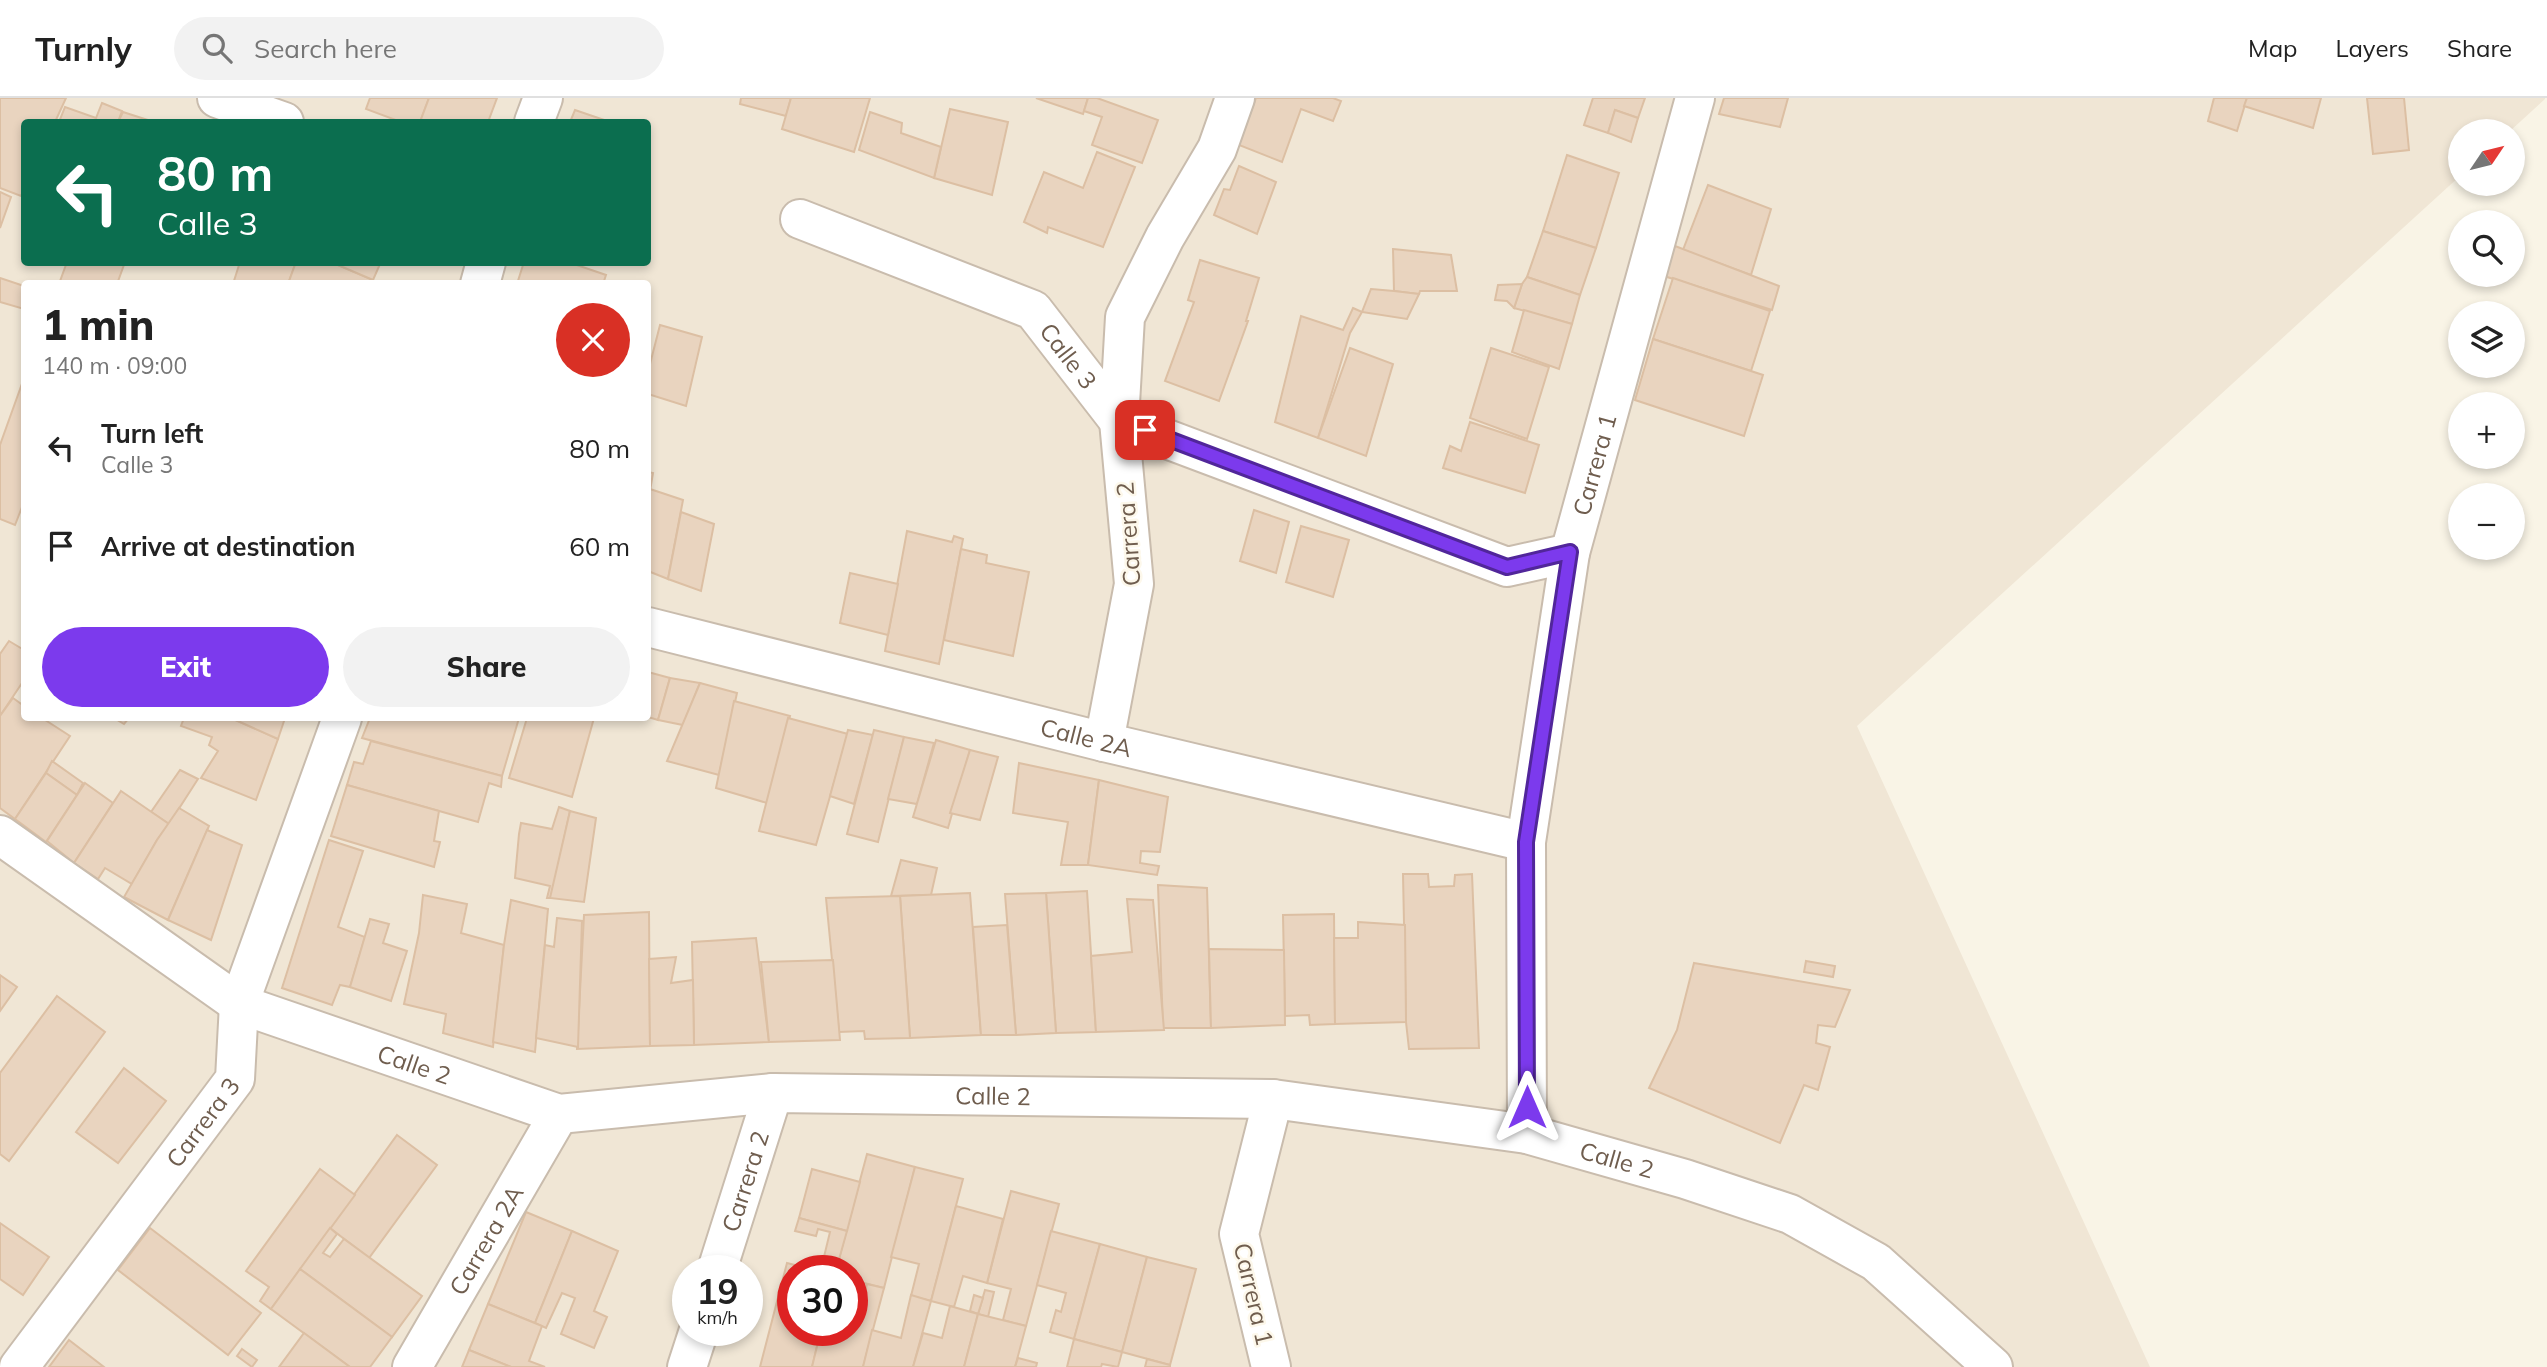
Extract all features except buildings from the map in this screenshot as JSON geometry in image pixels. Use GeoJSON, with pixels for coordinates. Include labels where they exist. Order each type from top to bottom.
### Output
{"type":"FeatureCollection","features":[{"type":"Feature","properties":{"kind":"street"},"geometry":{"type":"LineString","coordinates":[[218,98],[276,119]]}},
{"type":"Feature","properties":{"kind":"street"},"geometry":{"type":"LineString","coordinates":[[535,119],[543,98]]}},
{"type":"Feature","properties":{"kind":"street","name":"Carrera 2"},"geometry":{"type":"LineString","coordinates":[[1104,742],[1134,584],[1119,421],[1125,317],[1166,237],[1217,149],[1235,98]]}},
{"type":"Feature","properties":{"kind":"street","name":"Carrera 1"},"geometry":{"type":"LineString","coordinates":[[1527,1134],[1526,842],[1570,552],[1695,98]]}},
{"type":"Feature","properties":{"kind":"street","name":"Calle 3"},"geometry":{"type":"LineString","coordinates":[[800,219],[1033,310],[1119,421]]}},
{"type":"Feature","properties":{"kind":"street"},"geometry":{"type":"LineString","coordinates":[[1119,421],[1507,567],[1570,552]]}},
{"type":"Feature","properties":{"kind":"street","name":"Calle 2A"},"geometry":{"type":"LineString","coordinates":[[651,628],[1104,742],[1526,842]]}},
{"type":"Feature","properties":{"kind":"street","name":"Carrera 3"},"geometry":{"type":"LineString","coordinates":[[19,1367],[235,1079],[239,1004],[341,721]]}},
{"type":"Feature","properties":{"kind":"street","name":"Calle 2"},"geometry":{"type":"LineString","coordinates":[[0,835],[239,1004],[559,1114],[773,1093],[1273,1100],[1527,1134],[1685,1179],[1790,1214],[1877,1262],[1993,1367]]}},
{"type":"Feature","properties":{"kind":"street","name":"Carrera 2"},"geometry":{"type":"LineString","coordinates":[[722,1255],[773,1093]]}},
{"type":"Feature","properties":{"kind":"street","name":"Carrera 1"},"geometry":{"type":"LineString","coordinates":[[1271,1367],[1239,1234],[1273,1100]]}},
{"type":"Feature","properties":{"kind":"street","name":"Carrera 2A"},"geometry":{"type":"LineString","coordinates":[[412,1367],[559,1114]]}},
{"type":"Feature","properties":{"kind":"street"},"geometry":{"type":"LineString","coordinates":[[687,1367],[694,1346]]}},
{"type":"Feature","properties":{"kind":"shaded area"},"geometry":{"type":"Polygon","coordinates":[[[0,98],[2545,98],[2523,119],[2448,119],[2448,187],[1857,726],[2150,1367],[0,1367],[0,98]]]}},
{"type":"Feature","properties":{"kind":"route"},"geometry":{"type":"LineString","coordinates":[[1145,430],[1507,567],[1570,552],[1526,842],[1527,1107]]}}]}
